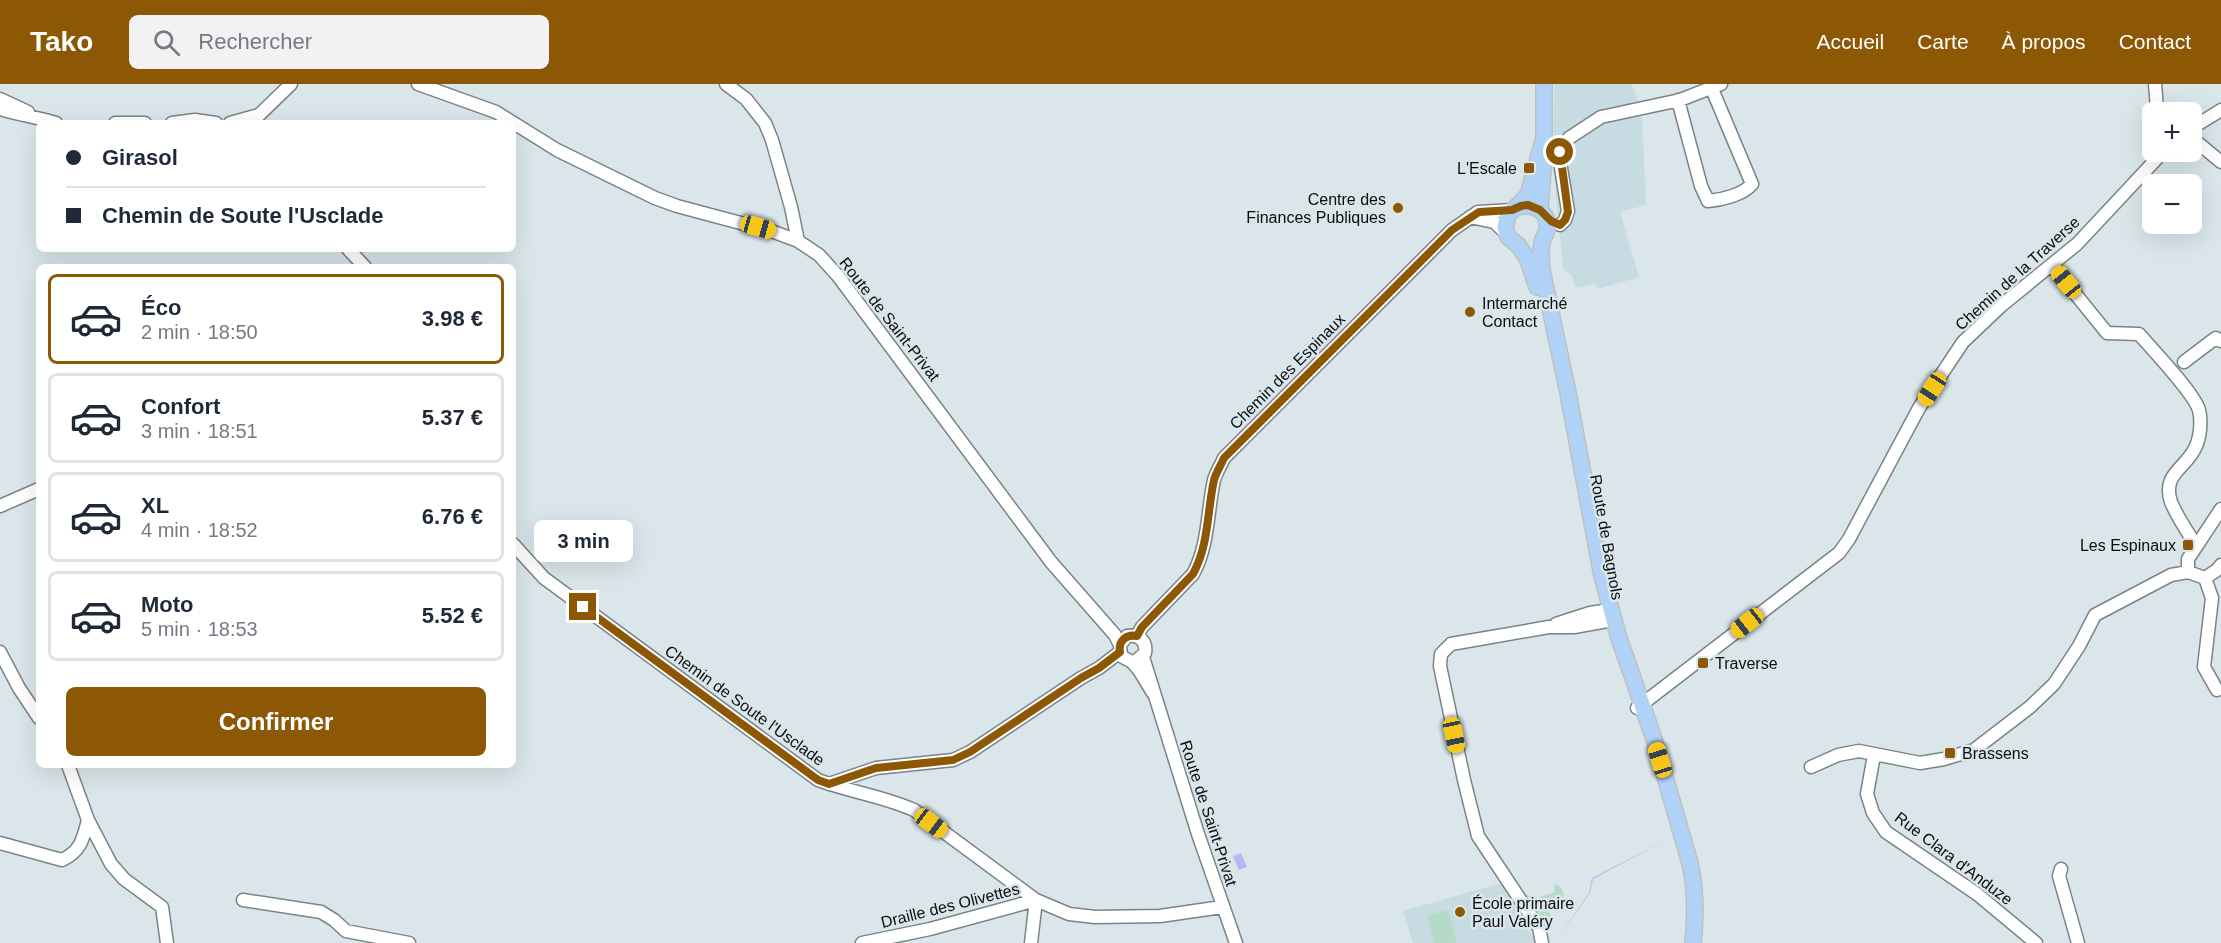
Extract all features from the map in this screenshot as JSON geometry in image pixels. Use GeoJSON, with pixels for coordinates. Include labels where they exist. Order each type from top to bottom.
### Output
{"type":"FeatureCollection","features":[{"type":"Feature","properties":{"kind":"main road"},"geometry":{"type":"LineString","coordinates":[[1544,84],[1541,211],[1547,222],[1540,256],[1552,331]]}},
{"type":"Feature","properties":{"kind":"main road"},"geometry":{"type":"LineString","coordinates":[[1543,141],[1528,195],[1513,209],[1505,221],[1506,233],[1511,241],[1519,246],[1532,247],[1544,237]]}},
{"type":"Feature","properties":{"kind":"main road"},"geometry":{"type":"LineString","coordinates":[[1513,209],[1528,205],[1541,211]]}},
{"type":"Feature","properties":{"kind":"main road"},"geometry":{"type":"LineString","coordinates":[[1519,246],[1533,273],[1552,331]]}},
{"type":"Feature","properties":{"kind":"main road","name":"Route de Bagnols"},"geometry":{"type":"LineString","coordinates":[[1552,331],[1593,557],[1607,616],[1663,776],[1694,880],[1696,906],[1693,943]]}},
{"type":"Feature","properties":{"kind":"street"},"geometry":{"type":"LineString","coordinates":[[260,119],[291,84]]}},
{"type":"Feature","properties":{"kind":"street","name":"Route de Saint-Privat"},"geometry":{"type":"LineString","coordinates":[[418,84],[496,112],[509,120]]}},
{"type":"Feature","properties":{"kind":"street"},"geometry":{"type":"LineString","coordinates":[[726,84],[746,99],[765,123],[778,162],[798,241]]}},
{"type":"Feature","properties":{"kind":"street"},"geometry":{"type":"LineString","coordinates":[[2155,84],[2156,102]]}},
{"type":"Feature","properties":{"kind":"street"},"geometry":{"type":"LineString","coordinates":[[1544,237],[1565,220],[1568,212],[1560,152],[1569,138],[1601,117],[1678,100],[1717,86],[1752,184],[1748,189],[1719,200],[1708,201],[1701,186],[1678,100]]}},
{"type":"Feature","properties":{"kind":"street"},"geometry":{"type":"LineString","coordinates":[[0,99],[47,120]]}},
{"type":"Feature","properties":{"kind":"street"},"geometry":{"type":"LineString","coordinates":[[0,109],[25,116],[32,115]]}},
{"type":"Feature","properties":{"kind":"street"},"geometry":{"type":"LineString","coordinates":[[2202,122],[2221,110]]}},
{"type":"Feature","properties":{"kind":"street","name":"Route de Saint-Privat"},"geometry":{"type":"LineString","coordinates":[[516,124],[557,150],[655,198],[798,241],[819,255],[838,276],[1052,562],[1131,648],[1153,693],[1222,907],[1236,943]]}},
{"type":"Feature","properties":{"kind":"street"},"geometry":{"type":"LineString","coordinates":[[2202,146],[2221,162]]}},
{"type":"Feature","properties":{"kind":"street","name":"Chemin de la Traverse"},"geometry":{"type":"LineString","coordinates":[[1640,707],[1839,554],[1919,408],[1956,351],[2002,305],[2077,244],[2154,162]]}},
{"type":"Feature","properties":{"kind":"street","name":"Chemin des Espinaux"},"geometry":{"type":"LineString","coordinates":[[1131,648],[1147,630],[1161,608],[1193,574],[1197,566],[1202,553],[1214,478],[1224,458],[1446,236],[1479,212],[1513,209]]}},
{"type":"Feature","properties":{"kind":"street"},"geometry":{"type":"LineString","coordinates":[[1541,211],[1551,221],[1560,225]]}},
{"type":"Feature","properties":{"kind":"street"},"geometry":{"type":"LineString","coordinates":[[1470,217],[1494,222],[1506,233]]}},
{"type":"Feature","properties":{"kind":"street"},"geometry":{"type":"LineString","coordinates":[[351,252],[362,264]]}},
{"type":"Feature","properties":{"kind":"street"},"geometry":{"type":"LineString","coordinates":[[2052,265],[2107,333],[2139,334],[2189,393],[2199,410],[2200,432],[2194,451],[2172,475],[2169,488],[2171,501],[2196,546]]}},
{"type":"Feature","properties":{"kind":"street"},"geometry":{"type":"LineString","coordinates":[[2167,367],[2184,363],[2213,340],[2221,341]]}},
{"type":"Feature","properties":{"kind":"street"},"geometry":{"type":"LineString","coordinates":[[2177,378],[2184,363]]}},
{"type":"Feature","properties":{"kind":"street"},"geometry":{"type":"LineString","coordinates":[[0,506],[36,490]]}},
{"type":"Feature","properties":{"kind":"street"},"geometry":{"type":"LineString","coordinates":[[2188,572],[2188,559],[2221,510]]}},
{"type":"Feature","properties":{"kind":"street","name":"Chemin de Soute l'Usclade"},"geometry":{"type":"LineString","coordinates":[[516,547],[544,578],[818,780],[895,802],[914,810],[1036,900]]}},
{"type":"Feature","properties":{"kind":"street"},"geometry":{"type":"LineString","coordinates":[[2205,578],[2221,565]]}},
{"type":"Feature","properties":{"kind":"street"},"geometry":{"type":"LineString","coordinates":[[1811,767],[1838,754],[1859,751],[1920,762],[1944,759],[1974,750],[2030,707],[2054,684],[2096,615],[2171,575],[2188,572],[2205,578]]}},
{"type":"Feature","properties":{"kind":"street"},"geometry":{"type":"LineString","coordinates":[[2205,578],[2211,598],[2204,667],[2217,690]]}},
{"type":"Feature","properties":{"kind":"street"},"geometry":{"type":"LineString","coordinates":[[1542,943],[1539,928],[1479,836],[1464,780],[1440,666],[1442,654],[1451,644],[1549,627],[1590,613],[1607,616]]}},
{"type":"Feature","properties":{"kind":"street"},"geometry":{"type":"LineString","coordinates":[[829,784],[876,768],[953,760],[970,752],[1081,678],[1131,648]]}},
{"type":"Feature","properties":{"kind":"street"},"geometry":{"type":"LineString","coordinates":[[0,652],[36,714]]}},
{"type":"Feature","properties":{"kind":"street","name":"Rue Clara d'Anduze"},"geometry":{"type":"LineString","coordinates":[[1874,754],[1866,794],[1873,813],[1886,832],[1977,894],[2036,943]]}},
{"type":"Feature","properties":{"kind":"street"},"geometry":{"type":"LineString","coordinates":[[69,768],[88,820],[111,864],[124,879],[162,908],[167,943]]}},
{"type":"Feature","properties":{"kind":"street"},"geometry":{"type":"LineString","coordinates":[[0,843],[63,860],[74,854],[81,846],[88,820]]}},
{"type":"Feature","properties":{"kind":"street"},"geometry":{"type":"LineString","coordinates":[[2061,869],[2059,876],[2078,943]]}},
{"type":"Feature","properties":{"kind":"street"},"geometry":{"type":"LineString","coordinates":[[243,900],[321,912],[346,931],[409,943]]}},
{"type":"Feature","properties":{"kind":"street"},"geometry":{"type":"LineString","coordinates":[[1030,943],[1036,900]]}},
{"type":"Feature","properties":{"kind":"street","name":"Draille des Olivettes"},"geometry":{"type":"LineString","coordinates":[[862,943],[930,929],[1036,900],[1069,914],[1095,917],[1160,916],[1222,907]]}},
{"type":"Feature","properties":{"kind":"shaded area"},"geometry":{"type":"Polygon","coordinates":[[[1554,84],[1632,84],[1642,116],[1646,205],[1620,212],[1639,277],[1598,289],[1595,283],[1579,288],[1575,287],[1572,276],[1563,269],[1553,163],[1554,84]]]}},
{"type":"Feature","properties":{"kind":"shaded area","name":"École primaire Paul Valéry"},"geometry":{"type":"Polygon","coordinates":[[[1502,883],[1532,936],[1537,936],[1537,943],[1413,943],[1403,911],[1502,883]]]}},
{"type":"Feature","properties":{"kind":"green space"},"geometry":{"type":"Polygon","coordinates":[[[1554,884],[1560,886],[1563,899],[1561,904],[1556,898],[1548,911],[1552,917],[1541,921],[1525,897],[1528,894],[1532,900],[1555,892],[1554,884]]]}},
{"type":"Feature","properties":{"kind":"green space"},"geometry":{"type":"Polygon","coordinates":[[[1448,910],[1457,943],[1434,943],[1427,916],[1448,910]]]}},
{"type":"Feature","properties":{"kind":"water"},"geometry":{"type":"Polygon","coordinates":[[[1668,839],[1593,879],[1590,893],[1555,943],[1589,893],[1592,878],[1668,839]]]}},
{"type":"Feature","properties":{"kind":"water"},"geometry":{"type":"Polygon","coordinates":[[[1241,853],[1247,867],[1239,870],[1233,856],[1241,853]]]}},
{"type":"Feature","properties":{"kind":"place","name":"L'Escale"},"geometry":{"type":"Point","coordinates":[1529,168]}},
{"type":"Feature","properties":{"kind":"place","name":"Centre des Finances Publiques"},"geometry":{"type":"Point","coordinates":[1398,208]}},
{"type":"Feature","properties":{"kind":"place","name":"Intermarché Contact"},"geometry":{"type":"Point","coordinates":[1470,312]}},
{"type":"Feature","properties":{"kind":"place","name":"Les Espinaux"},"geometry":{"type":"Point","coordinates":[2188,545]}},
{"type":"Feature","properties":{"kind":"place","name":"Traverse"},"geometry":{"type":"Point","coordinates":[1703,663]}},
{"type":"Feature","properties":{"kind":"place","name":"Brassens"},"geometry":{"type":"Point","coordinates":[1950,753]}},
{"type":"Feature","properties":{"kind":"place","name":"École primaire Paul Valéry"},"geometry":{"type":"Point","coordinates":[1460,912]}},
{"type":"Feature","properties":{"kind":"route"},"geometry":{"type":"LineString","coordinates":[[583,607],[818,780],[829,784],[876,768],[953,760],[970,752],[1099,668],[1120,652],[1121,641],[1124,638],[1130,635],[1137,636],[1142,627],[1193,574],[1197,566],[1202,553],[1214,478],[1224,458],[1452,230],[1479,212],[1512,210],[1528,205],[1540,210],[1551,221],[1560,225],[1565,220],[1568,212],[1560,152]]}}]}
